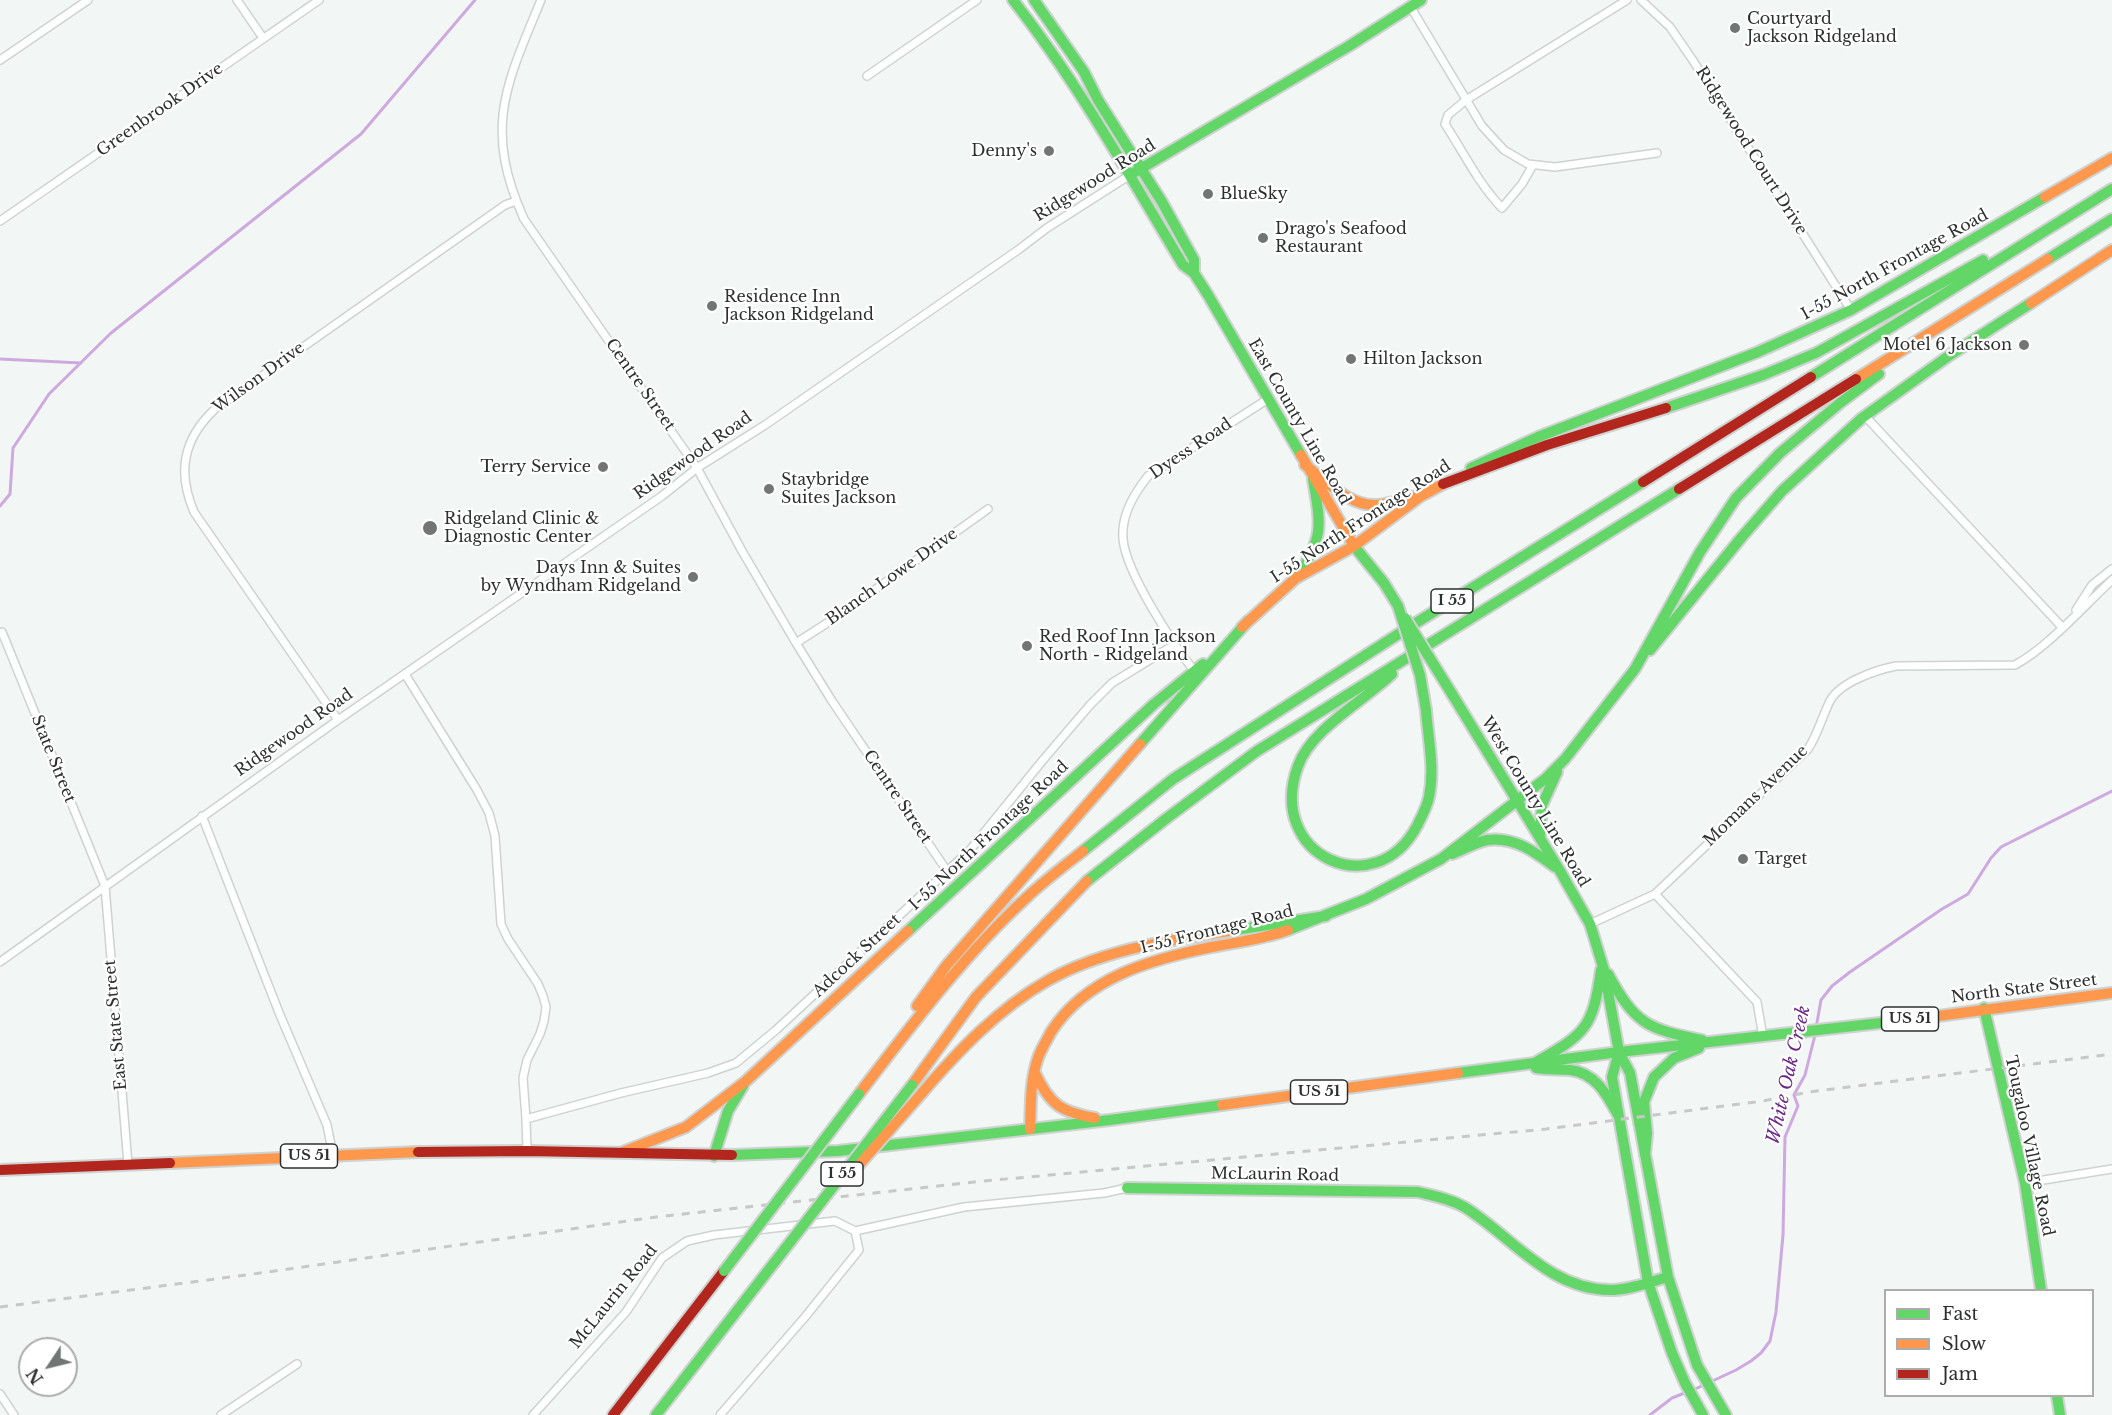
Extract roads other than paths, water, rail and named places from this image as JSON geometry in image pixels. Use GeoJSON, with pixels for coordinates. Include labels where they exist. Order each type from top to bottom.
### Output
{"type":"FeatureCollection","features":[{"type":"Feature","properties":{"kind":"main road","name":"East County Line Road"},"geometry":{"type":"LineString","coordinates":[[1013,0],[1047,45],[1130,175],[1183,265],[1194,273],[1353,546],[1384,584]]}},
{"type":"Feature","properties":{"kind":"main road","name":"East County Line Road"},"geometry":{"type":"LineString","coordinates":[[1034,0],[1084,72],[1098,100],[1141,169],[1194,260],[1194,273]]}},
{"type":"Feature","properties":{"kind":"main road","name":"Ridgewood Road"},"geometry":{"type":"LineString","coordinates":[[1130,175],[1339,52],[1421,0]]}},
{"type":"Feature","properties":{"kind":"main road","name":"I-55 North Frontage Road"},"geometry":{"type":"LineString","coordinates":[[617,1154],[686,1126],[746,1081],[1154,704],[1195,672],[1296,578],[1353,546],[1421,496],[1490,458],[1538,437],[1748,356],[1851,310],[2112,158]]}},
{"type":"Feature","properties":{"kind":"main road","name":"I 55"},"geometry":{"type":"LineString","coordinates":[[613,1414],[925,1009],[969,957],[1026,898],[1081,852],[1173,779],[1411,626],[2112,189]]}},
{"type":"Feature","properties":{"kind":"main road","name":"I 55"},"geometry":{"type":"LineString","coordinates":[[656,1415],[912,1085],[976,997],[1084,884],[1257,751],[2112,219]]}},
{"type":"Feature","properties":{"kind":"main road"},"geometry":{"type":"LineString","coordinates":[[1443,484],[1554,443],[1649,415],[1793,364],[1853,334],[1943,280],[2047,229]]}},
{"type":"Feature","properties":{"kind":"main road"},"geometry":{"type":"LineString","coordinates":[[1540,838],[1542,805],[1552,780],[1565,759],[1741,538],[1782,491],[1865,416],[1950,355],[2112,250]]}},
{"type":"Feature","properties":{"kind":"main road"},"geometry":{"type":"LineString","coordinates":[[1635,669],[1700,552],[1736,498],[1780,453],[1840,403],[1979,302]]}},
{"type":"Feature","properties":{"kind":"main road"},"geometry":{"type":"LineString","coordinates":[[1305,465],[1349,498],[1365,505],[1379,505],[1398,499],[1421,496]]}},
{"type":"Feature","properties":{"kind":"main road"},"geometry":{"type":"LineString","coordinates":[[1296,578],[1310,559],[1318,542],[1321,528],[1313,479]]}},
{"type":"Feature","properties":{"kind":"main road","name":"West County Line Road"},"geometry":{"type":"LineString","coordinates":[[1384,584],[1560,871],[1590,924],[1602,961],[1619,1052],[1630,1073],[1668,1277],[1705,1381],[1726,1415]]}},
{"type":"Feature","properties":{"kind":"main road"},"geometry":{"type":"LineString","coordinates":[[1398,606],[1420,675],[1426,710],[1431,777],[1427,808],[1418,828],[1408,842],[1383,862],[1366,867],[1325,860],[1308,847],[1298,830],[1292,812],[1292,788],[1298,766],[1317,739],[1380,687],[1407,659]]}},
{"type":"Feature","properties":{"kind":"main road"},"geometry":{"type":"LineString","coordinates":[[862,1090],[946,966],[1248,621]]}},
{"type":"Feature","properties":{"kind":"main road","name":"I-55 Frontage Road"},"geometry":{"type":"LineString","coordinates":[[1030,1130],[1032,1083],[1041,1050],[1056,1024],[1083,995],[1110,977],[1140,964],[1282,932],[1368,898],[1441,859],[1545,779],[1565,759]]}},
{"type":"Feature","properties":{"kind":"main road"},"geometry":{"type":"LineString","coordinates":[[1441,859],[1487,840],[1515,842],[1533,851],[1560,871]]}},
{"type":"Feature","properties":{"kind":"main road"},"geometry":{"type":"LineString","coordinates":[[808,1217],[868,1157],[942,1070],[982,1029],[1029,992],[1062,974],[1107,956],[1179,940],[1326,916]]}},
{"type":"Feature","properties":{"kind":"main road"},"geometry":{"type":"LineString","coordinates":[[1602,961],[1622,998],[1635,1016],[1649,1028],[1714,1042]]}},
{"type":"Feature","properties":{"kind":"main road"},"geometry":{"type":"LineString","coordinates":[[1527,1066],[1581,1035],[1591,1021],[1602,961]]}},
{"type":"Feature","properties":{"kind":"main road","name":"North State Street"},"geometry":{"type":"LineString","coordinates":[[1619,1052],[1836,1029],[1983,1008],[2112,993]]}},
{"type":"Feature","properties":{"kind":"main road","name":"Tougaloo Village Road"},"geometry":{"type":"LineString","coordinates":[[1983,1008],[2025,1184],[2041,1289]]}},
{"type":"Feature","properties":{"kind":"main road"},"geometry":{"type":"LineString","coordinates":[[1645,1155],[1647,1134],[1644,1102],[1654,1077],[1674,1058],[1714,1042]]}},
{"type":"Feature","properties":{"kind":"main road","name":"West County Line Road"},"geometry":{"type":"LineString","coordinates":[[1619,1052],[1612,1077],[1648,1282],[1672,1353],[1703,1415]]}},
{"type":"Feature","properties":{"kind":"main road","name":"US 51"},"geometry":{"type":"LineString","coordinates":[[0,1170],[333,1155],[527,1151],[714,1156],[838,1151],[1110,1120],[1619,1052]]}},
{"type":"Feature","properties":{"kind":"main road"},"geometry":{"type":"LineString","coordinates":[[1527,1066],[1541,1070],[1580,1072],[1594,1080],[1604,1090],[1618,1115]]}},
{"type":"Feature","properties":{"kind":"main road"},"geometry":{"type":"LineString","coordinates":[[1035,1073],[1043,1090],[1055,1106],[1075,1115],[1110,1120]]}},
{"type":"Feature","properties":{"kind":"main road"},"geometry":{"type":"LineString","coordinates":[[714,1156],[728,1111],[746,1081]]}},
{"type":"Feature","properties":{"kind":"main road","name":"McLaurin Road"},"geometry":{"type":"LineString","coordinates":[[1127,1188],[1418,1192],[1442,1197],[1464,1206],[1487,1222],[1534,1263],[1561,1281],[1611,1291],[1668,1277]]}},
{"type":"Feature","properties":{"kind":"main road"},"geometry":{"type":"LineString","coordinates":[[2057,1397],[2060,1415]]}},
{"type":"Feature","properties":{"kind":"street"},"geometry":{"type":"LineString","coordinates":[[0,60],[88,0]]}},
{"type":"Feature","properties":{"kind":"street"},"geometry":{"type":"LineString","coordinates":[[237,0],[263,38]]}},
{"type":"Feature","properties":{"kind":"street","name":"Greenbrook Drive"},"geometry":{"type":"LineString","coordinates":[[0,221],[320,0]]}},
{"type":"Feature","properties":{"kind":"street","name":"Centre Street"},"geometry":{"type":"LineString","coordinates":[[542,0],[517,57],[503,106],[504,157],[516,201],[542,246],[697,468],[796,643],[832,701],[947,871]]}},
{"type":"Feature","properties":{"kind":"street"},"geometry":{"type":"LineString","coordinates":[[867,75],[977,0]]}},
{"type":"Feature","properties":{"kind":"street"},"geometry":{"type":"LineString","coordinates":[[1533,165],[1522,184],[1502,208],[1468,164],[1445,124],[1448,115],[1466,100],[1628,0]]}},
{"type":"Feature","properties":{"kind":"street","name":"Ridgewood Court Drive"},"geometry":{"type":"LineString","coordinates":[[1641,0],[1670,27],[1692,58],[1851,310]]}},
{"type":"Feature","properties":{"kind":"street"},"geometry":{"type":"LineString","coordinates":[[1410,6],[1482,126],[1504,150],[1528,164],[1555,167],[1657,153]]}},
{"type":"Feature","properties":{"kind":"street","name":"Ridgewood Road"},"geometry":{"type":"LineString","coordinates":[[0,962],[338,720],[662,496],[697,468],[765,425],[1047,228],[1130,175]]}},
{"type":"Feature","properties":{"kind":"street","name":"Wilson Drive"},"geometry":{"type":"LineString","coordinates":[[338,720],[194,512],[186,493],[184,475],[188,448],[202,421],[215,409],[496,212],[516,201]]}},
{"type":"Feature","properties":{"kind":"street","name":"Dyess Road"},"geometry":{"type":"LineString","coordinates":[[1195,672],[1174,645],[1134,574],[1125,553],[1122,537],[1125,517],[1130,503],[1148,476],[1268,399]]}},
{"type":"Feature","properties":{"kind":"street"},"geometry":{"type":"LineString","coordinates":[[1865,416],[2062,627]]}},
{"type":"Feature","properties":{"kind":"street","name":"Blanch Lowe Drive"},"geometry":{"type":"LineString","coordinates":[[796,643],[847,610],[988,509]]}},
{"type":"Feature","properties":{"kind":"street","name":"Momans Avenue"},"geometry":{"type":"LineString","coordinates":[[2074,615],[2082,598],[2092,585],[2112,569]]}},
{"type":"Feature","properties":{"kind":"street","name":"Momans Avenue"},"geometry":{"type":"LineString","coordinates":[[1590,924],[1655,894],[1808,749],[1837,691],[1879,669],[1896,666],[2015,665],[2025,660],[2112,580]]}},
{"type":"Feature","properties":{"kind":"street","name":"State Street"},"geometry":{"type":"LineString","coordinates":[[2,632],[105,886]]}},
{"type":"Feature","properties":{"kind":"street","name":"Adcock Street"},"geometry":{"type":"LineString","coordinates":[[526,1119],[621,1093],[708,1073],[736,1063],[776,1030],[970,850],[1043,760],[1112,683],[1174,645]]}},
{"type":"Feature","properties":{"kind":"street"},"geometry":{"type":"LineString","coordinates":[[405,674],[489,813],[495,836],[501,924],[508,939],[538,984],[546,1007],[540,1034],[527,1060],[523,1078],[527,1151]]}},
{"type":"Feature","properties":{"kind":"street"},"geometry":{"type":"LineString","coordinates":[[202,816],[280,1015],[327,1125],[333,1155]]}},
{"type":"Feature","properties":{"kind":"street","name":"East State Street"},"geometry":{"type":"LineString","coordinates":[[105,886],[128,1164]]}},
{"type":"Feature","properties":{"kind":"street"},"geometry":{"type":"LineString","coordinates":[[1655,894],[1757,1002],[1763,1037]]}},
{"type":"Feature","properties":{"kind":"street"},"geometry":{"type":"LineString","coordinates":[[2025,1184],[2112,1169]]}},
{"type":"Feature","properties":{"kind":"street","name":"McLaurin Road"},"geometry":{"type":"LineString","coordinates":[[533,1415],[626,1312],[662,1258],[687,1241],[714,1235],[835,1221],[855,1231],[964,1207],[1104,1193],[1127,1188]]}},
{"type":"Feature","properties":{"kind":"street"},"geometry":{"type":"LineString","coordinates":[[720,1415],[805,1317],[859,1250],[855,1231]]}},
{"type":"Feature","properties":{"kind":"street"},"geometry":{"type":"LineString","coordinates":[[221,1415],[297,1364]]}},
{"type":"Feature","properties":{"kind":"street"},"geometry":{"type":"LineString","coordinates":[[0,1394],[14,1415]]}},
{"type":"Feature","properties":{"kind":"waterway"},"geometry":{"type":"LineString","coordinates":[[0,506],[10,494],[13,448],[49,394],[111,333],[361,134],[475,0]]}},
{"type":"Feature","properties":{"kind":"waterway"},"geometry":{"type":"LineString","coordinates":[[0,359],[81,363]]}},
{"type":"Feature","properties":{"kind":"waterway","name":"White Oak Creek"},"geometry":{"type":"LineString","coordinates":[[1816,1028],[1821,1000],[1832,986],[1942,909],[1968,894],[1991,858],[2001,847],[2112,791]]}},
{"type":"Feature","properties":{"kind":"waterway","name":"White Oak Creek"},"geometry":{"type":"LineString","coordinates":[[1693,1390],[1751,1361],[1770,1341],[1776,1312],[1783,1235],[1785,1137],[1798,1106],[1794,1095],[1805,1075],[1815,1035]]}},
{"type":"Feature","properties":{"kind":"waterway","name":"White Oak Creek"},"geometry":{"type":"LineString","coordinates":[[1650,1415],[1672,1398],[1687,1392]]}},
{"type":"Feature","properties":{"kind":"railway"},"geometry":{"type":"LineString","coordinates":[[0,1307],[656,1217],[974,1182],[1546,1129],[1763,1101],[1809,1092],[2112,1054]]}},
{"type":"Feature","properties":{"kind":"place","name":"Courtyard Jackson Ridgeland"},"geometry":{"type":"Point","coordinates":[1735,28]}},
{"type":"Feature","properties":{"kind":"place","name":"Denny's"},"geometry":{"type":"Point","coordinates":[1049,151]}},
{"type":"Feature","properties":{"kind":"place","name":"BlueSky"},"geometry":{"type":"Point","coordinates":[1208,194]}},
{"type":"Feature","properties":{"kind":"place","name":"Drago's Seafood Restaurant"},"geometry":{"type":"Point","coordinates":[1263,238]}},
{"type":"Feature","properties":{"kind":"place","name":"Residence Inn Jackson Ridgeland"},"geometry":{"type":"Point","coordinates":[712,306]}},
{"type":"Feature","properties":{"kind":"place","name":"Motel 6 Jackson"},"geometry":{"type":"Point","coordinates":[2024,345]}},
{"type":"Feature","properties":{"kind":"place","name":"Hilton Jackson"},"geometry":{"type":"Point","coordinates":[1351,359]}},
{"type":"Feature","properties":{"kind":"place","name":"Terry Service"},"geometry":{"type":"Point","coordinates":[603,467]}},
{"type":"Feature","properties":{"kind":"place","name":"Staybridge Suites Jackson"},"geometry":{"type":"Point","coordinates":[769,489]}},
{"type":"Feature","properties":{"kind":"place","name":"Ridgeland Clinic & Diagnostic Center"},"geometry":{"type":"Point","coordinates":[430,528]}},
{"type":"Feature","properties":{"kind":"place","name":"Days Inn & Suites by Wyndham Ridgeland"},"geometry":{"type":"Point","coordinates":[693,577]}},
{"type":"Feature","properties":{"kind":"place","name":"Red Roof Inn Jackson North - Ridgeland"},"geometry":{"type":"Point","coordinates":[1027,646]}},
{"type":"Feature","properties":{"kind":"place","name":"Target"},"geometry":{"type":"Point","coordinates":[1743,859]}}]}
